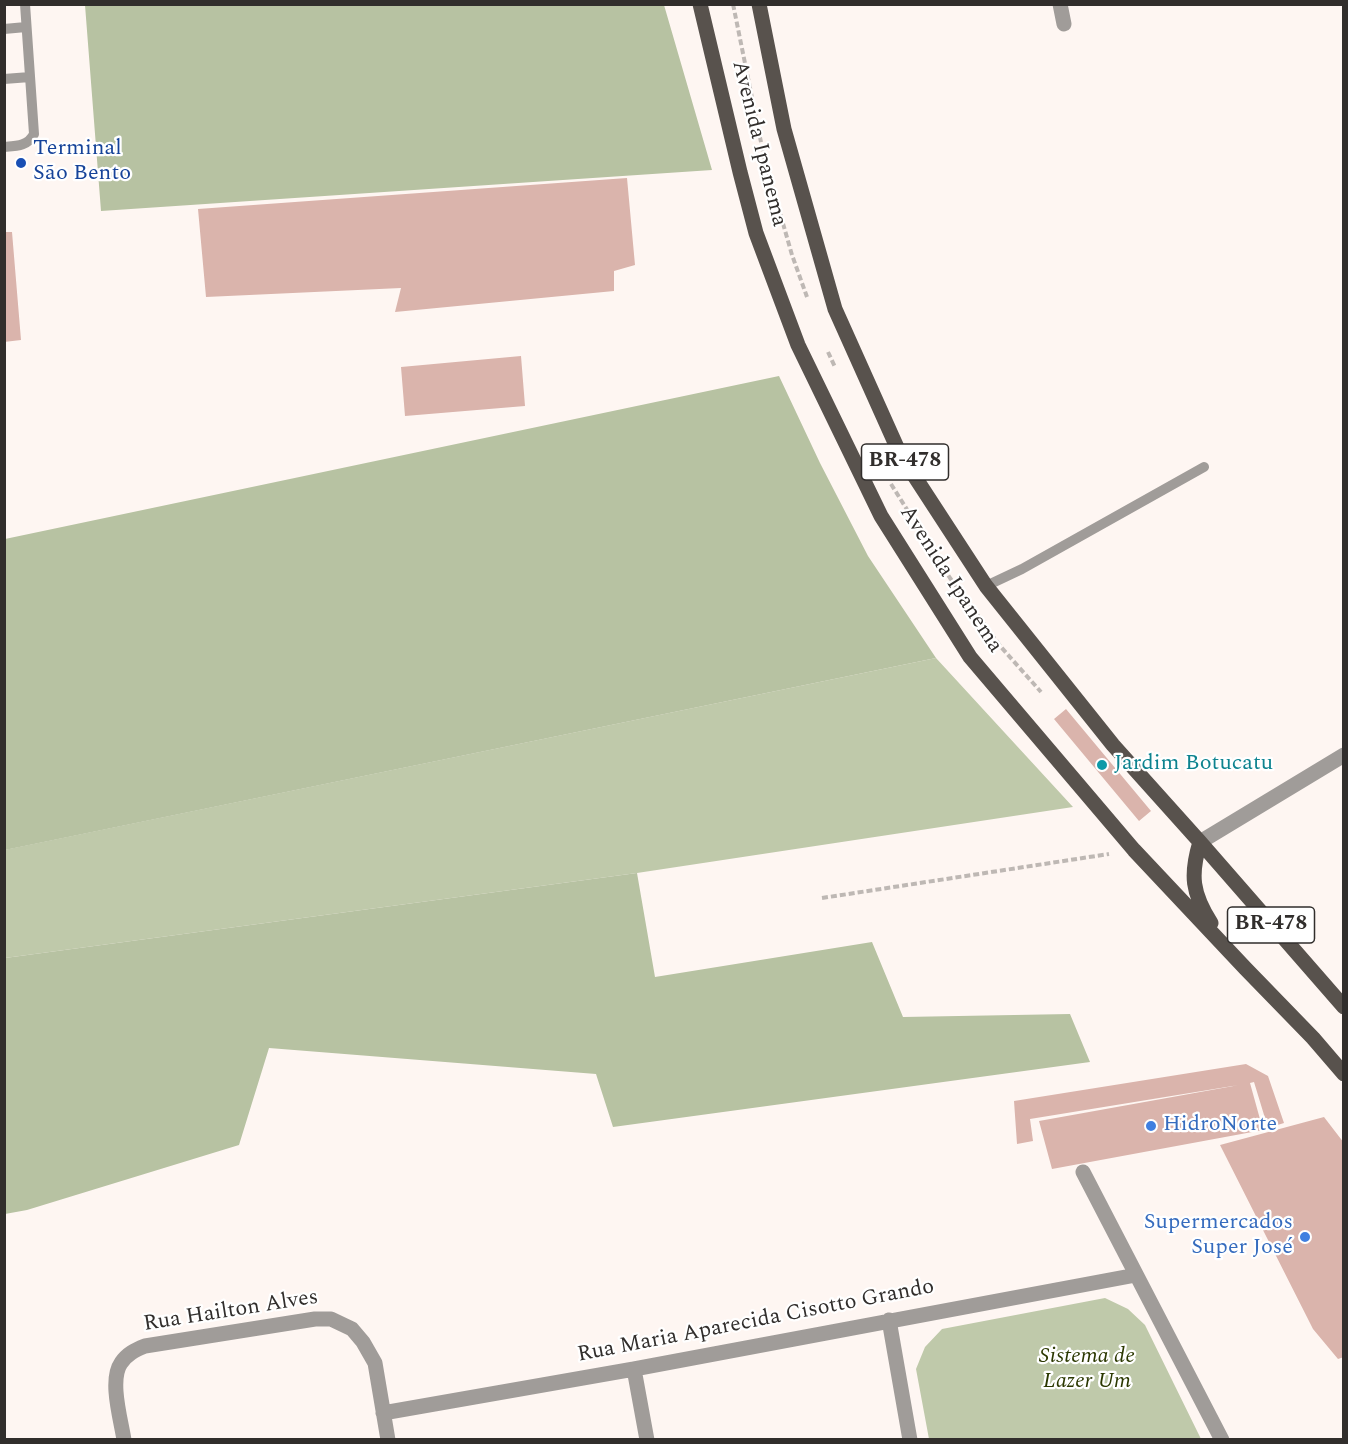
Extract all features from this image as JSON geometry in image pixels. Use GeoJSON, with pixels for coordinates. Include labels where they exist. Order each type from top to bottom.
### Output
{"type":"FeatureCollection","features":[{"type":"Feature","properties":{"kind":"main road","name":"Avenida Ipanema"},"geometry":{"type":"LineString","coordinates":[[700,4],[756,233],[798,345],[880,516],[970,657],[1134,850],[1313,1038],[1344,1074]]}},
{"type":"Feature","properties":{"kind":"main road","name":"Avenida Ipanema"},"geometry":{"type":"LineString","coordinates":[[759,4],[784,129],[835,309],[900,454],[986,586],[1118,751],[1344,1008]]}},
{"type":"Feature","properties":{"kind":"main road"},"geometry":{"type":"LineString","coordinates":[[1200,842],[1193,869],[1195,888],[1203,910],[1229,951]]}},
{"type":"Feature","properties":{"kind":"street"},"geometry":{"type":"LineString","coordinates":[[1060,4],[1064,24]]}},
{"type":"Feature","properties":{"kind":"street"},"geometry":{"type":"LineString","coordinates":[[1200,842],[1344,755]]}},
{"type":"Feature","properties":{"kind":"street"},"geometry":{"type":"LineString","coordinates":[[1083,1172],[1222,1440]]}},
{"type":"Feature","properties":{"kind":"street","name":"Rua Maria Aparecida Cisotto Grando"},"geometry":{"type":"LineString","coordinates":[[383,1413],[634,1369],[1136,1275]]}},
{"type":"Feature","properties":{"kind":"street","name":"Rua Hailton Alves"},"geometry":{"type":"LineString","coordinates":[[124,1440],[116,1389],[116,1374],[120,1364],[132,1352],[145,1346],[315,1319],[331,1319],[352,1329],[363,1342],[375,1363],[383,1413]]}},
{"type":"Feature","properties":{"kind":"street"},"geometry":{"type":"LineString","coordinates":[[889,1320],[910,1440]]}},
{"type":"Feature","properties":{"kind":"street"},"geometry":{"type":"LineString","coordinates":[[634,1369],[646,1440]]}},
{"type":"Feature","properties":{"kind":"street"},"geometry":{"type":"LineString","coordinates":[[383,1413],[388,1440]]}},
{"type":"Feature","properties":{"kind":"lane"},"geometry":{"type":"LineString","coordinates":[[4,147],[21,146],[27,143],[34,134],[25,4]]}},
{"type":"Feature","properties":{"kind":"lane"},"geometry":{"type":"LineString","coordinates":[[4,29],[26,27]]}},
{"type":"Feature","properties":{"kind":"lane"},"geometry":{"type":"LineString","coordinates":[[4,79],[30,77]]}},
{"type":"Feature","properties":{"kind":"lane"},"geometry":{"type":"LineString","coordinates":[[986,586],[1022,569],[1204,467]]}},
{"type":"Feature","properties":{"kind":"path"},"geometry":{"type":"LineString","coordinates":[[822,898],[1134,850]]}},
{"type":"Feature","properties":{"kind":"green space"},"geometry":{"type":"Polygon","coordinates":[[[85,5],[664,5],[712,170],[101,211],[85,5]]]}},
{"type":"Feature","properties":{"kind":"green space"},"geometry":{"type":"Polygon","coordinates":[[[779,376],[820,463],[868,556],[936,658],[5,850],[5,539],[779,376]]]}},
{"type":"Feature","properties":{"kind":"green space"},"geometry":{"type":"Polygon","coordinates":[[[936,658],[1073,807],[637,873],[5,958],[4,850],[936,658]]]}},
{"type":"Feature","properties":{"kind":"green space"},"geometry":{"type":"Polygon","coordinates":[[[637,873],[655,977],[872,942],[903,1017],[1070,1014],[1090,1062],[613,1127],[596,1074],[269,1048],[239,1145],[27,1210],[5,1214],[5,958],[637,873]]]}},
{"type":"Feature","properties":{"kind":"green space","name":"Sistema de Lazer Um"},"geometry":{"type":"Polygon","coordinates":[[[1105,1298],[1128,1309],[1145,1325],[1201,1439],[929,1439],[916,1369],[925,1347],[942,1329],[1105,1298]]]}},
{"type":"Feature","properties":{"kind":"building"},"geometry":{"type":"Polygon","coordinates":[[[627,178],[635,265],[614,271],[614,291],[395,312],[401,288],[206,297],[198,209],[627,178]]]}},
{"type":"Feature","properties":{"kind":"building"},"geometry":{"type":"Polygon","coordinates":[[[4,232],[12,232],[21,340],[4,342],[4,232]]]}},
{"type":"Feature","properties":{"kind":"building"},"geometry":{"type":"Polygon","coordinates":[[[521,356],[525,406],[405,416],[401,367],[521,356]]]}},
{"type":"Feature","properties":{"kind":"building","name":"Jardim Botucatu"},"geometry":{"type":"Polygon","coordinates":[[[1066,709],[1151,811],[1139,821],[1054,719],[1066,709]]]}},
{"type":"Feature","properties":{"kind":"building","name":"HidroNorte"},"geometry":{"type":"Polygon","coordinates":[[[1246,1064],[1268,1076],[1284,1123],[1268,1128],[1254,1082],[1250,1083],[1263,1130],[1052,1169],[1039,1121],[1239,1085],[1030,1119],[1033,1141],[1017,1144],[1014,1101],[1246,1064]]]}},
{"type":"Feature","properties":{"kind":"building","name":"Supermercados Super José"},"geometry":{"type":"Polygon","coordinates":[[[1324,1117],[1344,1143],[1344,1357],[1338,1359],[1313,1329],[1220,1145],[1324,1117]]]}},
{"type":"Feature","properties":{"kind":"place","name":"Terminal São Bento"},"geometry":{"type":"Point","coordinates":[21,163]}},
{"type":"Feature","properties":{"kind":"place","name":"Jardim Botucatu"},"geometry":{"type":"Point","coordinates":[1102,765]}},
{"type":"Feature","properties":{"kind":"place","name":"HidroNorte"},"geometry":{"type":"Point","coordinates":[1151,1126]}},
{"type":"Feature","properties":{"kind":"place","name":"Supermercados Super José"},"geometry":{"type":"Point","coordinates":[1305,1237]}}]}
